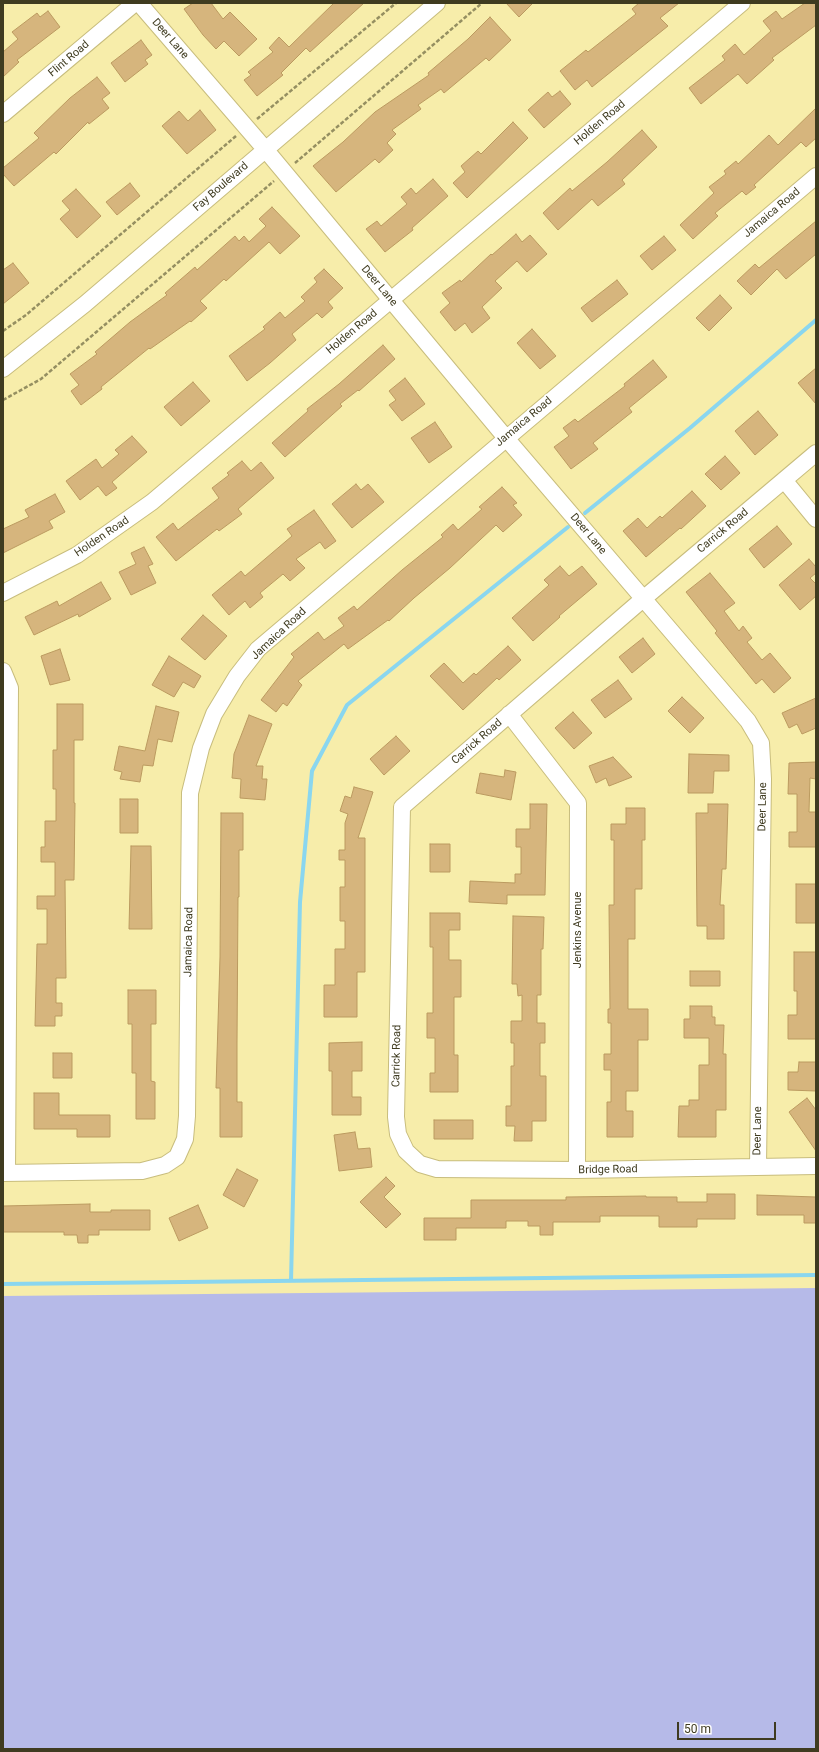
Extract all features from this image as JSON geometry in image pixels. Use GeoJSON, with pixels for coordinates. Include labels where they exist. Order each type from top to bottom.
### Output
{"type":"FeatureCollection","features":[{"type":"Feature","properties":{"kind":"street","name":"Flint Road"},"geometry":{"type":"LineString","coordinates":[[3,114],[135,3]]}},
{"type":"Feature","properties":{"kind":"street","name":"Deer Lane"},"geometry":{"type":"LineString","coordinates":[[139,3],[265,149],[506,438],[748,722],[761,743],[763,779],[758,1166]]}},
{"type":"Feature","properties":{"kind":"street","name":"Fay Boulevard"},"geometry":{"type":"LineString","coordinates":[[3,369],[85,304],[438,3]]}},
{"type":"Feature","properties":{"kind":"street","name":"Holden Road"},"geometry":{"type":"LineString","coordinates":[[3,593],[77,555],[152,502],[742,3]]}},
{"type":"Feature","properties":{"kind":"street","name":"Jamaica Road"},"geometry":{"type":"LineString","coordinates":[[5,1173],[142,1171],[165,1166],[176,1157],[185,1140],[187,1116],[190,794],[202,748],[214,714],[237,676],[258,649],[816,176]]}},
{"type":"Feature","properties":{"kind":"street","name":"Carrick Road"},"geometry":{"type":"LineString","coordinates":[[406,1152],[398,1134],[396,1117],[402,807],[643,599],[816,453]]}},
{"type":"Feature","properties":{"kind":"street"},"geometry":{"type":"LineString","coordinates":[[784,480],[816,519]]}},
{"type":"Feature","properties":{"kind":"street"},"geometry":{"type":"LineString","coordinates":[[3,671],[10,688],[5,1173]]}},
{"type":"Feature","properties":{"kind":"street","name":"Jenkins Avenue"},"geometry":{"type":"LineString","coordinates":[[509,714],[578,803],[577,1170]]}},
{"type":"Feature","properties":{"kind":"street","name":"Bridge Road"},"geometry":{"type":"LineString","coordinates":[[406,1152],[420,1164],[437,1169],[577,1170],[816,1166]]}},
{"type":"Feature","properties":{"kind":"path"},"geometry":{"type":"LineString","coordinates":[[3,331],[26,315],[246,127],[396,3]]}},
{"type":"Feature","properties":{"kind":"path"},"geometry":{"type":"LineString","coordinates":[[3,400],[41,379],[482,3]]}},
{"type":"Feature","properties":{"kind":"shaded area"},"geometry":{"type":"Polygon","coordinates":[[[816,1288],[816,1749],[3,1749],[3,1296],[816,1288]]]}},
{"type":"Feature","properties":{"kind":"building"},"geometry":{"type":"Polygon","coordinates":[[[193,3],[211,3],[223,19],[230,12],[257,39],[239,56],[224,41],[216,49],[203,35],[184,9],[193,3]]]}},
{"type":"Feature","properties":{"kind":"building"},"geometry":{"type":"Polygon","coordinates":[[[334,3],[364,3],[310,52],[306,48],[281,73],[283,75],[257,96],[244,80],[251,75],[248,72],[273,52],[269,48],[279,37],[289,47],[334,3]]]}},
{"type":"Feature","properties":{"kind":"building"},"geometry":{"type":"Polygon","coordinates":[[[506,3],[533,3],[519,17],[506,3]]]}},
{"type":"Feature","properties":{"kind":"building"},"geometry":{"type":"Polygon","coordinates":[[[639,3],[679,3],[660,18],[668,26],[592,87],[587,80],[575,90],[560,71],[586,50],[588,52],[636,14],[632,9],[639,3]]]}},
{"type":"Feature","properties":{"kind":"building"},"geometry":{"type":"Polygon","coordinates":[[[805,3],[816,3],[816,25],[772,58],[774,60],[747,84],[738,74],[701,104],[689,88],[725,60],[722,56],[735,44],[744,55],[771,31],[763,21],[776,11],[782,19],[805,3]]]}},
{"type":"Feature","properties":{"kind":"building"},"geometry":{"type":"Polygon","coordinates":[[[48,11],[60,27],[17,60],[19,62],[3,77],[3,52],[18,39],[12,32],[37,13],[40,17],[48,11]]]}},
{"type":"Feature","properties":{"kind":"building"},"geometry":{"type":"Polygon","coordinates":[[[490,17],[511,40],[489,61],[486,58],[444,93],[441,89],[418,105],[421,109],[392,130],[396,134],[387,143],[393,150],[379,163],[375,159],[336,192],[313,166],[343,142],[375,112],[429,75],[428,73],[468,39],[490,17]]]}},
{"type":"Feature","properties":{"kind":"building"},"geometry":{"type":"Polygon","coordinates":[[[141,40],[152,55],[145,60],[148,64],[125,82],[111,63],[141,40]]]}},
{"type":"Feature","properties":{"kind":"building"},"geometry":{"type":"Polygon","coordinates":[[[97,77],[110,93],[102,99],[109,108],[89,124],[88,122],[56,154],[54,152],[14,186],[3,174],[3,168],[39,138],[34,133],[70,98],[97,77]]]}},
{"type":"Feature","properties":{"kind":"building"},"geometry":{"type":"Polygon","coordinates":[[[560,91],[571,104],[544,128],[528,110],[548,92],[552,97],[560,91]]]}},
{"type":"Feature","properties":{"kind":"building"},"geometry":{"type":"Polygon","coordinates":[[[816,108],[816,138],[806,147],[801,142],[754,185],[756,187],[746,195],[742,191],[715,213],[718,216],[693,239],[680,225],[714,193],[709,187],[726,174],[724,171],[736,161],[738,164],[769,135],[778,145],[816,108]]]}},
{"type":"Feature","properties":{"kind":"building"},"geometry":{"type":"Polygon","coordinates":[[[200,110],[216,130],[187,154],[162,126],[179,111],[188,121],[200,110]]]}},
{"type":"Feature","properties":{"kind":"building"},"geometry":{"type":"Polygon","coordinates":[[[513,122],[528,138],[467,198],[453,183],[465,172],[461,166],[478,151],[481,154],[513,122]]]}},
{"type":"Feature","properties":{"kind":"building"},"geometry":{"type":"Polygon","coordinates":[[[642,130],[657,147],[622,180],[625,184],[598,206],[592,199],[558,230],[543,213],[570,188],[572,191],[607,162],[642,130]]]}},
{"type":"Feature","properties":{"kind":"building"},"geometry":{"type":"Polygon","coordinates":[[[433,179],[448,196],[412,228],[413,230],[385,252],[366,229],[377,221],[381,226],[407,204],[401,197],[411,188],[416,194],[433,179]]]}},
{"type":"Feature","properties":{"kind":"building"},"geometry":{"type":"Polygon","coordinates":[[[130,183],[140,196],[117,215],[106,202],[130,183]]]}},
{"type":"Feature","properties":{"kind":"building"},"geometry":{"type":"Polygon","coordinates":[[[76,189],[101,216],[77,238],[60,219],[70,210],[62,201],[76,189]]]}},
{"type":"Feature","properties":{"kind":"building"},"geometry":{"type":"Polygon","coordinates":[[[272,207],[300,236],[280,254],[269,242],[226,281],[224,279],[200,301],[207,308],[191,322],[190,321],[150,349],[149,348],[101,387],[102,389],[81,405],[71,391],[79,385],[70,374],[97,354],[95,352],[130,322],[167,295],[165,293],[195,267],[197,270],[235,236],[239,241],[244,236],[249,242],[266,226],[259,219],[272,207]]]}},
{"type":"Feature","properties":{"kind":"building"},"geometry":{"type":"Polygon","coordinates":[[[816,221],[816,254],[786,279],[777,269],[751,295],[737,281],[755,264],[759,268],[816,221]]]}},
{"type":"Feature","properties":{"kind":"building"},"geometry":{"type":"Polygon","coordinates":[[[516,234],[522,242],[530,235],[547,254],[527,272],[517,261],[495,281],[502,288],[482,307],[490,318],[472,333],[465,323],[455,331],[440,312],[450,303],[442,293],[460,280],[461,282],[491,254],[492,255],[516,234]]]}},
{"type":"Feature","properties":{"kind":"building"},"geometry":{"type":"Polygon","coordinates":[[[664,236],[676,250],[652,270],[640,256],[664,236]]]}},
{"type":"Feature","properties":{"kind":"building"},"geometry":{"type":"Polygon","coordinates":[[[13,263],[29,283],[3,304],[3,270],[13,263]]]}},
{"type":"Feature","properties":{"kind":"building"},"geometry":{"type":"Polygon","coordinates":[[[324,269],[343,288],[328,302],[333,308],[322,318],[317,313],[292,334],[296,340],[247,381],[229,356],[265,329],[263,327],[280,312],[285,318],[305,301],[301,297],[317,282],[314,278],[324,269]]]}},
{"type":"Feature","properties":{"kind":"building"},"geometry":{"type":"Polygon","coordinates":[[[617,280],[628,294],[592,322],[581,308],[617,280]]]}},
{"type":"Feature","properties":{"kind":"building"},"geometry":{"type":"Polygon","coordinates":[[[720,295],[732,308],[709,331],[696,318],[720,295]]]}},
{"type":"Feature","properties":{"kind":"building"},"geometry":{"type":"Polygon","coordinates":[[[532,329],[556,356],[540,369],[517,343],[532,329]]]}},
{"type":"Feature","properties":{"kind":"building"},"geometry":{"type":"Polygon","coordinates":[[[383,345],[395,359],[359,391],[358,390],[340,404],[342,406],[285,457],[272,443],[308,411],[307,409],[339,384],[383,345]]]}},
{"type":"Feature","properties":{"kind":"building"},"geometry":{"type":"Polygon","coordinates":[[[653,360],[667,377],[629,408],[632,412],[593,443],[598,449],[571,469],[554,447],[569,436],[563,428],[575,419],[578,422],[625,386],[624,384],[653,360]]]}},
{"type":"Feature","properties":{"kind":"building"},"geometry":{"type":"Polygon","coordinates":[[[816,368],[816,404],[798,383],[816,368]]]}},
{"type":"Feature","properties":{"kind":"building"},"geometry":{"type":"Polygon","coordinates":[[[405,378],[425,404],[402,421],[389,405],[396,400],[389,391],[405,378]]]}},
{"type":"Feature","properties":{"kind":"building"},"geometry":{"type":"Polygon","coordinates":[[[193,382],[210,401],[181,426],[164,407],[193,382]]]}},
{"type":"Feature","properties":{"kind":"building"},"geometry":{"type":"Polygon","coordinates":[[[758,411],[778,435],[755,455],[735,431],[758,411]]]}},
{"type":"Feature","properties":{"kind":"building"},"geometry":{"type":"Polygon","coordinates":[[[435,422],[452,447],[429,463],[411,438],[435,422]]]}},
{"type":"Feature","properties":{"kind":"building"},"geometry":{"type":"Polygon","coordinates":[[[132,436],[147,452],[112,482],[117,488],[106,496],[98,486],[80,500],[66,481],[96,459],[102,468],[119,454],[115,450],[132,436]]]}},
{"type":"Feature","properties":{"kind":"building"},"geometry":{"type":"Polygon","coordinates":[[[725,456],[740,473],[721,490],[705,474],[725,456]]]}},
{"type":"Feature","properties":{"kind":"building"},"geometry":{"type":"Polygon","coordinates":[[[242,461],[251,471],[261,462],[274,478],[238,509],[242,514],[219,531],[217,529],[176,561],[156,537],[173,523],[178,530],[219,498],[212,488],[229,475],[227,473],[242,461]]]}},
{"type":"Feature","properties":{"kind":"building"},"geometry":{"type":"Polygon","coordinates":[[[356,484],[361,490],[368,484],[384,502],[352,528],[332,504],[356,484]]]}},
{"type":"Feature","properties":{"kind":"building"},"geometry":{"type":"Polygon","coordinates":[[[502,487],[517,503],[513,505],[522,515],[503,532],[496,525],[450,568],[389,621],[388,620],[348,649],[344,644],[298,681],[302,685],[287,706],[283,703],[276,712],[261,700],[294,657],[291,654],[318,632],[324,640],[344,626],[338,618],[354,606],[357,610],[402,570],[443,537],[441,535],[453,524],[458,530],[482,509],[479,507],[502,487]]]}},
{"type":"Feature","properties":{"kind":"building"},"geometry":{"type":"Polygon","coordinates":[[[692,491],[706,506],[681,529],[680,528],[646,557],[623,531],[638,518],[647,528],[660,516],[662,518],[692,491]]]}},
{"type":"Feature","properties":{"kind":"building"},"geometry":{"type":"Polygon","coordinates":[[[55,494],[65,512],[49,521],[53,528],[3,553],[3,529],[29,517],[25,510],[55,494]]]}},
{"type":"Feature","properties":{"kind":"building"},"geometry":{"type":"Polygon","coordinates":[[[314,510],[336,541],[325,549],[320,542],[296,559],[305,568],[290,581],[283,574],[260,593],[263,597],[250,608],[245,601],[229,615],[212,595],[241,571],[245,576],[292,536],[287,529],[314,510]]]}},
{"type":"Feature","properties":{"kind":"building"},"geometry":{"type":"Polygon","coordinates":[[[777,526],[792,544],[764,568],[749,549],[777,526]]]}},
{"type":"Feature","properties":{"kind":"building"},"geometry":{"type":"Polygon","coordinates":[[[144,547],[153,564],[148,566],[156,583],[131,595],[119,572],[136,564],[131,553],[144,547]]]}},
{"type":"Feature","properties":{"kind":"building"},"geometry":{"type":"Polygon","coordinates":[[[809,559],[816,567],[816,573],[810,578],[816,584],[816,596],[800,610],[779,585],[809,559]]]}},
{"type":"Feature","properties":{"kind":"building"},"geometry":{"type":"Polygon","coordinates":[[[560,566],[569,576],[582,566],[597,584],[559,616],[560,617],[533,641],[512,618],[549,585],[544,580],[560,566]]]}},
{"type":"Feature","properties":{"kind":"building"},"geometry":{"type":"Polygon","coordinates":[[[710,573],[735,603],[724,611],[739,631],[743,626],[752,638],[747,642],[762,660],[770,653],[791,678],[774,693],[762,679],[756,684],[715,633],[717,631],[686,592],[710,573]]]}},
{"type":"Feature","properties":{"kind":"building"},"geometry":{"type":"Polygon","coordinates":[[[101,582],[111,599],[79,617],[78,614],[34,635],[25,617],[57,601],[59,606],[101,582]]]}},
{"type":"Feature","properties":{"kind":"building"},"geometry":{"type":"Polygon","coordinates":[[[203,615],[227,636],[205,660],[181,639],[203,615]]]}},
{"type":"Feature","properties":{"kind":"building"},"geometry":{"type":"Polygon","coordinates":[[[643,638],[655,654],[632,673],[619,657],[643,638]]]}},
{"type":"Feature","properties":{"kind":"building"},"geometry":{"type":"Polygon","coordinates":[[[508,646],[521,660],[499,680],[497,678],[463,710],[430,676],[444,663],[463,683],[474,673],[476,675],[508,646]]]}},
{"type":"Feature","properties":{"kind":"building"},"geometry":{"type":"Polygon","coordinates":[[[60,649],[70,680],[50,685],[41,656],[60,649]]]}},
{"type":"Feature","properties":{"kind":"building"},"geometry":{"type":"Polygon","coordinates":[[[169,656],[201,676],[194,688],[183,682],[174,697],[152,685],[169,656]]]}},
{"type":"Feature","properties":{"kind":"building"},"geometry":{"type":"Polygon","coordinates":[[[618,680],[632,699],[605,718],[591,700],[618,680]]]}},
{"type":"Feature","properties":{"kind":"building"},"geometry":{"type":"Polygon","coordinates":[[[682,697],[704,718],[690,733],[668,711],[682,697]]]}},
{"type":"Feature","properties":{"kind":"building"},"geometry":{"type":"Polygon","coordinates":[[[816,698],[816,728],[802,734],[797,724],[789,728],[782,713],[816,698]]]}},
{"type":"Feature","properties":{"kind":"building"},"geometry":{"type":"Polygon","coordinates":[[[57,704],[83,704],[83,740],[74,740],[74,880],[65,880],[66,978],[56,978],[56,1003],[62,1003],[62,1016],[55,1016],[55,1026],[35,1026],[37,944],[47,944],[47,909],[37,909],[37,896],[55,896],[55,862],[41,862],[41,847],[45,847],[45,821],[56,821],[56,789],[53,789],[53,750],[57,750],[57,704]]]}},
{"type":"Feature","properties":{"kind":"building"},"geometry":{"type":"Polygon","coordinates":[[[156,706],[179,712],[172,742],[158,739],[153,766],[143,765],[140,782],[120,779],[122,772],[114,770],[119,746],[145,751],[156,706]]]}},
{"type":"Feature","properties":{"kind":"building"},"geometry":{"type":"Polygon","coordinates":[[[573,712],[592,733],[574,749],[555,728],[573,712]]]}},
{"type":"Feature","properties":{"kind":"building"},"geometry":{"type":"Polygon","coordinates":[[[249,715],[272,724],[256,766],[263,766],[262,779],[267,779],[265,800],[240,798],[241,779],[232,778],[234,754],[249,715]]]}},
{"type":"Feature","properties":{"kind":"building"},"geometry":{"type":"Polygon","coordinates":[[[396,736],[410,751],[384,775],[370,759],[396,736]]]}},
{"type":"Feature","properties":{"kind":"building"},"geometry":{"type":"Polygon","coordinates":[[[689,754],[729,755],[729,771],[714,771],[713,793],[688,793],[689,754]]]}},
{"type":"Feature","properties":{"kind":"building"},"geometry":{"type":"Polygon","coordinates":[[[613,757],[632,777],[609,786],[606,778],[596,783],[589,766],[613,757]]]}},
{"type":"Feature","properties":{"kind":"building"},"geometry":{"type":"Polygon","coordinates":[[[816,762],[816,779],[810,778],[809,812],[816,812],[816,847],[789,847],[789,832],[797,832],[797,794],[788,794],[789,763],[816,762]]]}},
{"type":"Feature","properties":{"kind":"building"},"geometry":{"type":"Polygon","coordinates":[[[505,770],[516,772],[511,800],[476,793],[480,773],[504,777],[505,770]]]}},
{"type":"Feature","properties":{"kind":"building"},"geometry":{"type":"Polygon","coordinates":[[[354,787],[373,792],[358,838],[365,838],[365,972],[357,972],[357,1017],[324,1017],[324,985],[335,985],[335,949],[345,949],[345,921],[340,921],[340,887],[345,887],[345,860],[339,860],[339,850],[345,850],[345,823],[348,814],[340,811],[345,796],[351,798],[354,787]]]}},
{"type":"Feature","properties":{"kind":"building"},"geometry":{"type":"Polygon","coordinates":[[[120,799],[138,799],[138,833],[120,833],[120,799]]]}},
{"type":"Feature","properties":{"kind":"building"},"geometry":{"type":"Polygon","coordinates":[[[530,804],[547,804],[545,895],[507,895],[507,904],[469,902],[470,881],[515,883],[515,874],[521,874],[521,847],[516,847],[516,829],[530,829],[530,804]]]}},
{"type":"Feature","properties":{"kind":"building"},"geometry":{"type":"Polygon","coordinates":[[[708,804],[728,804],[726,869],[722,869],[720,905],[724,905],[724,939],[707,939],[707,926],[697,926],[696,813],[708,813],[708,804]]]}},
{"type":"Feature","properties":{"kind":"building"},"geometry":{"type":"Polygon","coordinates":[[[626,808],[645,808],[645,840],[642,840],[642,889],[635,889],[635,939],[628,939],[628,1009],[648,1009],[648,1040],[638,1040],[638,1091],[626,1091],[626,1111],[633,1111],[633,1137],[607,1137],[607,1102],[611,1102],[611,1070],[604,1070],[604,1054],[611,1054],[611,1023],[608,1023],[608,1009],[610,1009],[609,905],[614,905],[614,840],[611,840],[611,824],[626,824],[626,808]]]}},
{"type":"Feature","properties":{"kind":"building"},"geometry":{"type":"Polygon","coordinates":[[[221,813],[243,813],[243,850],[239,850],[237,1043],[237,1102],[242,1102],[242,1137],[220,1137],[220,1088],[216,1088],[220,957],[221,813]]]}},
{"type":"Feature","properties":{"kind":"building"},"geometry":{"type":"Polygon","coordinates":[[[430,844],[450,844],[450,872],[430,872],[430,844]]]}},
{"type":"Feature","properties":{"kind":"building"},"geometry":{"type":"Polygon","coordinates":[[[131,846],[151,846],[152,929],[129,929],[131,846]]]}},
{"type":"Feature","properties":{"kind":"building"},"geometry":{"type":"Polygon","coordinates":[[[796,884],[816,884],[816,923],[796,923],[796,884]]]}},
{"type":"Feature","properties":{"kind":"building"},"geometry":{"type":"Polygon","coordinates":[[[430,913],[460,913],[460,930],[449,930],[449,960],[461,960],[461,997],[454,997],[454,1055],[458,1055],[458,1092],[430,1092],[430,1073],[435,1073],[435,1038],[427,1038],[427,1013],[433,1013],[433,947],[430,947],[430,913]]]}},
{"type":"Feature","properties":{"kind":"building"},"geometry":{"type":"Polygon","coordinates":[[[513,916],[544,917],[543,949],[541,949],[541,995],[537,995],[537,1023],[545,1023],[545,1043],[540,1043],[540,1076],[546,1076],[546,1121],[532,1121],[532,1141],[514,1141],[515,1126],[506,1126],[506,1106],[511,1106],[511,1066],[514,1066],[514,1043],[511,1043],[511,1021],[522,1021],[522,995],[518,996],[517,984],[512,984],[513,916]]]}},
{"type":"Feature","properties":{"kind":"building"},"geometry":{"type":"Polygon","coordinates":[[[794,952],[816,952],[816,1039],[788,1039],[788,1015],[797,1015],[797,991],[794,991],[794,952]]]}},
{"type":"Feature","properties":{"kind":"building"},"geometry":{"type":"Polygon","coordinates":[[[690,971],[720,971],[720,986],[690,986],[690,971]]]}},
{"type":"Feature","properties":{"kind":"building"},"geometry":{"type":"Polygon","coordinates":[[[128,990],[156,990],[156,1024],[151,1024],[151,1081],[155,1082],[155,1119],[136,1119],[136,1073],[132,1073],[132,1024],[128,1024],[128,990]]]}},
{"type":"Feature","properties":{"kind":"building"},"geometry":{"type":"Polygon","coordinates":[[[690,1006],[712,1006],[712,1017],[715,1017],[715,1025],[724,1025],[723,1054],[726,1054],[726,1110],[716,1110],[716,1137],[678,1137],[679,1106],[689,1106],[689,1100],[699,1100],[699,1065],[709,1065],[709,1038],[684,1038],[684,1019],[690,1019],[690,1006]]]}},
{"type":"Feature","properties":{"kind":"building"},"geometry":{"type":"Polygon","coordinates":[[[362,1042],[362,1071],[352,1071],[352,1097],[361,1097],[361,1115],[332,1115],[332,1071],[329,1071],[329,1043],[362,1042]]]}},
{"type":"Feature","properties":{"kind":"building"},"geometry":{"type":"Polygon","coordinates":[[[53,1053],[72,1053],[72,1078],[53,1078],[53,1053]]]}},
{"type":"Feature","properties":{"kind":"building"},"geometry":{"type":"Polygon","coordinates":[[[799,1062],[816,1062],[816,1091],[788,1090],[788,1072],[798,1072],[799,1062]]]}},
{"type":"Feature","properties":{"kind":"building"},"geometry":{"type":"Polygon","coordinates":[[[34,1093],[59,1093],[59,1115],[110,1115],[110,1137],[77,1137],[77,1129],[34,1129],[34,1093]]]}},
{"type":"Feature","properties":{"kind":"building"},"geometry":{"type":"Polygon","coordinates":[[[807,1098],[816,1110],[816,1151],[789,1112],[807,1098]]]}},
{"type":"Feature","properties":{"kind":"building"},"geometry":{"type":"Polygon","coordinates":[[[434,1120],[473,1120],[473,1139],[434,1139],[434,1120]]]}},
{"type":"Feature","properties":{"kind":"building"},"geometry":{"type":"Polygon","coordinates":[[[355,1132],[358,1149],[370,1148],[372,1167],[339,1171],[334,1135],[355,1132]]]}},
{"type":"Feature","properties":{"kind":"building"},"geometry":{"type":"Polygon","coordinates":[[[237,1169],[258,1180],[244,1207],[223,1195],[237,1169]]]}},
{"type":"Feature","properties":{"kind":"building"},"geometry":{"type":"Polygon","coordinates":[[[386,1177],[395,1186],[384,1197],[401,1214],[386,1228],[360,1202],[386,1177]]]}},
{"type":"Feature","properties":{"kind":"building"},"geometry":{"type":"Polygon","coordinates":[[[707,1194],[735,1194],[735,1219],[697,1219],[697,1227],[659,1227],[659,1216],[600,1216],[600,1222],[553,1222],[553,1235],[540,1235],[540,1226],[528,1226],[528,1221],[506,1221],[506,1228],[456,1228],[456,1240],[424,1240],[424,1218],[471,1218],[471,1200],[566,1200],[566,1197],[646,1196],[677,1197],[677,1202],[707,1202],[707,1194]]]}},
{"type":"Feature","properties":{"kind":"building"},"geometry":{"type":"Polygon","coordinates":[[[757,1195],[816,1197],[816,1223],[804,1223],[804,1215],[757,1215],[757,1195]]]}},
{"type":"Feature","properties":{"kind":"building"},"geometry":{"type":"Polygon","coordinates":[[[90,1204],[90,1212],[111,1212],[111,1210],[150,1210],[150,1230],[99,1230],[99,1235],[88,1235],[88,1243],[78,1243],[77,1235],[64,1235],[64,1232],[3,1232],[3,1206],[90,1204]]]}},
{"type":"Feature","properties":{"kind":"building"},"geometry":{"type":"Polygon","coordinates":[[[198,1205],[208,1228],[179,1241],[169,1218],[198,1205]]]}},
{"type":"Feature","properties":{"kind":"waterway"},"geometry":{"type":"LineString","coordinates":[[585,513],[690,428],[816,320]]}},
{"type":"Feature","properties":{"kind":"waterway"},"geometry":{"type":"LineString","coordinates":[[291,1281],[300,902],[312,771],[347,705],[568,527]]}},
{"type":"Feature","properties":{"kind":"waterway"},"geometry":{"type":"LineString","coordinates":[[3,1284],[816,1275]]}}]}
